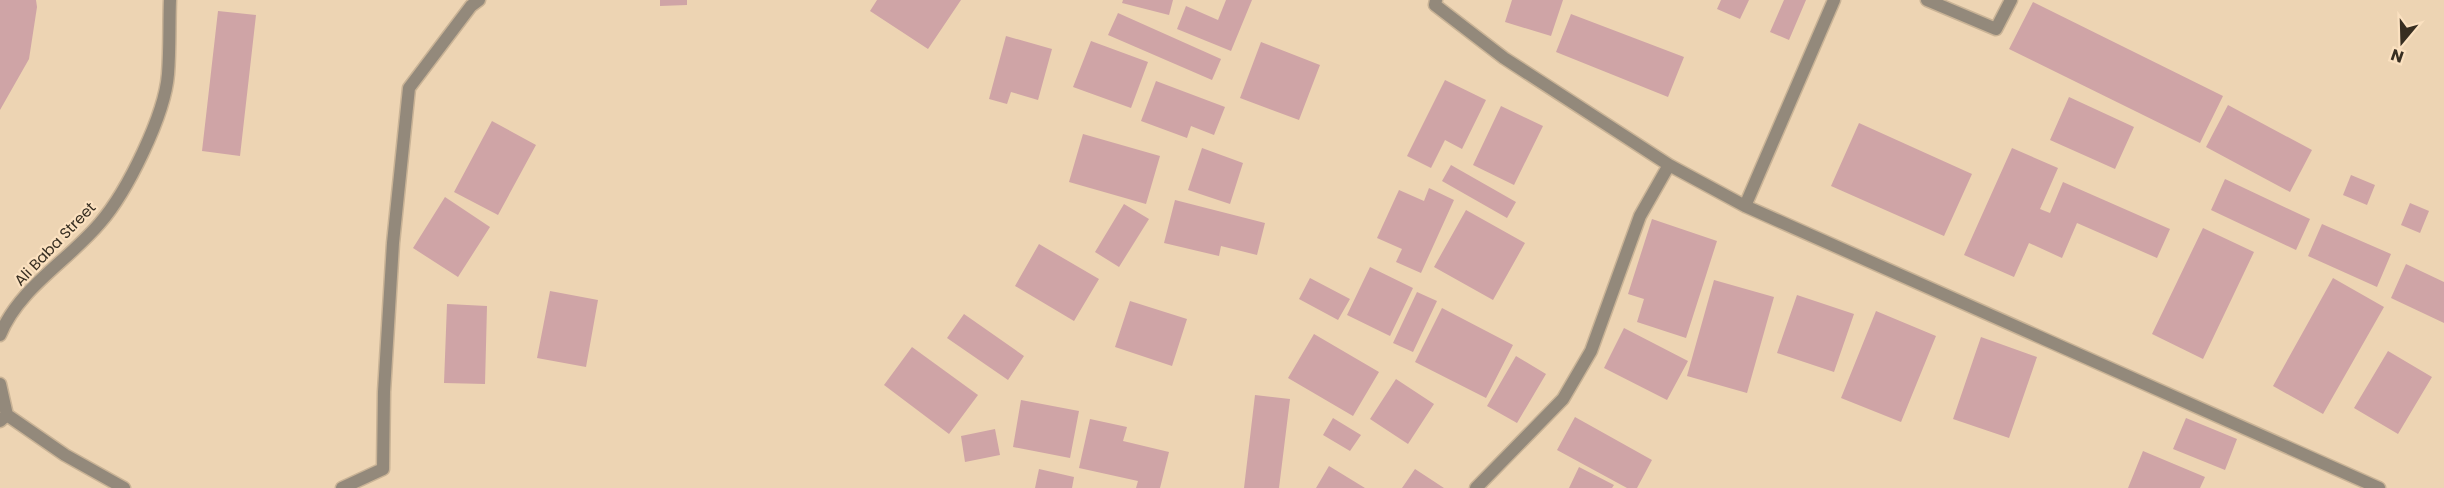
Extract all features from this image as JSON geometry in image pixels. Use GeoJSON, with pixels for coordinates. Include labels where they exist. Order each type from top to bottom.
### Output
{"type":"FeatureCollection","features":[{"type":"Feature","properties":{"kind":"street","name":"Ali Baba Street"},"geometry":{"type":"LineString","coordinates":[[0,335],[6,321],[39,280],[101,222],[146,151],[168,76],[170,0]]}},
{"type":"Feature","properties":{"kind":"street"},"geometry":{"type":"LineString","coordinates":[[342,488],[383,468],[384,392],[393,243],[409,88],[471,6],[479,0]]}},
{"type":"Feature","properties":{"kind":"street"},"geometry":{"type":"LineString","coordinates":[[1436,0],[1435,5],[1504,58],[1669,165],[1745,206],[2379,488]]}},
{"type":"Feature","properties":{"kind":"street"},"geometry":{"type":"LineString","coordinates":[[1745,206],[1834,0]]}},
{"type":"Feature","properties":{"kind":"street"},"geometry":{"type":"LineString","coordinates":[[1927,0],[1996,29],[2011,0]]}},
{"type":"Feature","properties":{"kind":"street"},"geometry":{"type":"LineString","coordinates":[[1476,488],[1563,399],[1591,351],[1640,216],[1669,165]]}},
{"type":"Feature","properties":{"kind":"street"},"geometry":{"type":"LineString","coordinates":[[0,384],[4,418],[124,488]]}},
{"type":"Feature","properties":{"kind":"building"},"geometry":{"type":"Polygon","coordinates":[[[0,0],[36,0],[37,7],[29,59],[0,110],[0,0]]]}},
{"type":"Feature","properties":{"kind":"building"},"geometry":{"type":"Polygon","coordinates":[[[660,0],[687,0],[687,5],[660,6],[660,0]]]}},
{"type":"Feature","properties":{"kind":"building"},"geometry":{"type":"Polygon","coordinates":[[[877,0],[961,0],[928,49],[870,11],[877,0]]]}},
{"type":"Feature","properties":{"kind":"building"},"geometry":{"type":"Polygon","coordinates":[[[1123,0],[1173,0],[1169,15],[1122,3],[1123,0]]]}},
{"type":"Feature","properties":{"kind":"building"},"geometry":{"type":"Polygon","coordinates":[[[1226,0],[1252,0],[1231,51],[1177,29],[1186,6],[1218,20],[1226,0]]]}},
{"type":"Feature","properties":{"kind":"building"},"geometry":{"type":"Polygon","coordinates":[[[1512,0],[1563,0],[1551,36],[1505,22],[1512,0]]]}},
{"type":"Feature","properties":{"kind":"building"},"geometry":{"type":"Polygon","coordinates":[[[1721,0],[1749,0],[1740,19],[1717,9],[1721,0]]]}},
{"type":"Feature","properties":{"kind":"building"},"geometry":{"type":"Polygon","coordinates":[[[1784,0],[1806,0],[1789,40],[1770,32],[1784,0]]]}},
{"type":"Feature","properties":{"kind":"building"},"geometry":{"type":"Polygon","coordinates":[[[2033,2],[2223,96],[2200,143],[2009,49],[2033,2]]]}},
{"type":"Feature","properties":{"kind":"building"},"geometry":{"type":"Polygon","coordinates":[[[218,11],[256,15],[240,156],[202,151],[218,11]]]}},
{"type":"Feature","properties":{"kind":"building"},"geometry":{"type":"Polygon","coordinates":[[[1118,13],[1221,59],[1212,80],[1108,35],[1118,13]]]}},
{"type":"Feature","properties":{"kind":"building"},"geometry":{"type":"Polygon","coordinates":[[[1571,14],[1684,57],[1668,97],[1556,52],[1571,14]]]}},
{"type":"Feature","properties":{"kind":"building"},"geometry":{"type":"Polygon","coordinates":[[[1006,36],[1052,49],[1038,100],[1011,92],[1007,104],[989,99],[1006,36]]]}},
{"type":"Feature","properties":{"kind":"building"},"geometry":{"type":"Polygon","coordinates":[[[1091,41],[1148,62],[1131,108],[1073,87],[1091,41]]]}},
{"type":"Feature","properties":{"kind":"building"},"geometry":{"type":"Polygon","coordinates":[[[1261,42],[1320,65],[1299,120],[1240,98],[1261,42]]]}},
{"type":"Feature","properties":{"kind":"building"},"geometry":{"type":"Polygon","coordinates":[[[1445,80],[1486,100],[1462,149],[1445,140],[1431,168],[1407,156],[1445,80]]]}},
{"type":"Feature","properties":{"kind":"building"},"geometry":{"type":"Polygon","coordinates":[[[1156,81],[1225,107],[1214,135],[1191,126],[1187,138],[1141,121],[1156,81]]]}},
{"type":"Feature","properties":{"kind":"building"},"geometry":{"type":"Polygon","coordinates":[[[2069,97],[2134,127],[2115,169],[2050,140],[2069,97]]]}},
{"type":"Feature","properties":{"kind":"building"},"geometry":{"type":"Polygon","coordinates":[[[2228,105],[2312,150],[2290,192],[2206,147],[2228,105]]]}},
{"type":"Feature","properties":{"kind":"building"},"geometry":{"type":"Polygon","coordinates":[[[1501,106],[1543,126],[1514,185],[1473,165],[1501,106]]]}},
{"type":"Feature","properties":{"kind":"building"},"geometry":{"type":"Polygon","coordinates":[[[492,121],[536,145],[498,215],[454,192],[492,121]]]}},
{"type":"Feature","properties":{"kind":"building"},"geometry":{"type":"Polygon","coordinates":[[[1859,123],[1972,174],[1944,236],[1831,186],[1859,123]]]}},
{"type":"Feature","properties":{"kind":"building"},"geometry":{"type":"Polygon","coordinates":[[[1083,134],[1160,156],[1146,204],[1069,182],[1083,134]]]}},
{"type":"Feature","properties":{"kind":"building"},"geometry":{"type":"Polygon","coordinates":[[[1202,148],[1243,163],[1230,204],[1188,190],[1202,148]]]}},
{"type":"Feature","properties":{"kind":"building"},"geometry":{"type":"Polygon","coordinates":[[[2012,148],[2058,168],[2040,209],[2050,213],[2063,182],[2170,229],[2157,258],[2077,223],[2062,258],[2029,243],[2014,277],[1964,255],[2012,148]]]}},
{"type":"Feature","properties":{"kind":"building"},"geometry":{"type":"Polygon","coordinates":[[[1451,165],[1516,202],[1507,218],[1442,181],[1451,165]]]}},
{"type":"Feature","properties":{"kind":"building"},"geometry":{"type":"Polygon","coordinates":[[[2351,175],[2375,185],[2367,205],[2343,195],[2351,175]]]}},
{"type":"Feature","properties":{"kind":"building"},"geometry":{"type":"Polygon","coordinates":[[[2225,179],[2310,219],[2296,250],[2211,210],[2225,179]]]}},
{"type":"Feature","properties":{"kind":"building"},"geometry":{"type":"Polygon","coordinates":[[[1429,188],[1454,200],[1421,273],[1396,262],[1402,249],[1377,238],[1399,190],[1424,201],[1429,188]]]}},
{"type":"Feature","properties":{"kind":"building"},"geometry":{"type":"Polygon","coordinates":[[[445,197],[490,227],[458,277],[413,248],[445,197]]]}},
{"type":"Feature","properties":{"kind":"building"},"geometry":{"type":"Polygon","coordinates":[[[1175,200],[1265,223],[1257,255],[1221,246],[1219,256],[1164,243],[1175,200]]]}},
{"type":"Feature","properties":{"kind":"building"},"geometry":{"type":"Polygon","coordinates":[[[2410,203],[2429,211],[2420,233],[2401,225],[2410,203]]]}},
{"type":"Feature","properties":{"kind":"building"},"geometry":{"type":"Polygon","coordinates":[[[1124,204],[1149,219],[1119,267],[1095,252],[1124,204]]]}},
{"type":"Feature","properties":{"kind":"building"},"geometry":{"type":"Polygon","coordinates":[[[1466,210],[1525,243],[1493,300],[1434,267],[1466,210]]]}},
{"type":"Feature","properties":{"kind":"building"},"geometry":{"type":"Polygon","coordinates":[[[1652,219],[1717,241],[1686,338],[1637,322],[1644,299],[1628,294],[1652,219]]]}},
{"type":"Feature","properties":{"kind":"building"},"geometry":{"type":"Polygon","coordinates":[[[2322,224],[2391,254],[2377,287],[2308,256],[2322,224]]]}},
{"type":"Feature","properties":{"kind":"building"},"geometry":{"type":"Polygon","coordinates":[[[2203,228],[2254,252],[2203,359],[2152,334],[2203,228]]]}},
{"type":"Feature","properties":{"kind":"building"},"geometry":{"type":"Polygon","coordinates":[[[1039,244],[1099,279],[1074,321],[1015,286],[1039,244]]]}},
{"type":"Feature","properties":{"kind":"building"},"geometry":{"type":"Polygon","coordinates":[[[2406,264],[2444,282],[2444,323],[2391,298],[2406,264]]]}},
{"type":"Feature","properties":{"kind":"building"},"geometry":{"type":"Polygon","coordinates":[[[1370,267],[1413,288],[1390,336],[1347,315],[1370,267]]]}},
{"type":"Feature","properties":{"kind":"building"},"geometry":{"type":"Polygon","coordinates":[[[1310,278],[1350,299],[1338,320],[1299,299],[1310,278]]]}},
{"type":"Feature","properties":{"kind":"building"},"geometry":{"type":"Polygon","coordinates":[[[2333,278],[2384,307],[2323,414],[2273,386],[2333,278]]]}},
{"type":"Feature","properties":{"kind":"building"},"geometry":{"type":"Polygon","coordinates":[[[1714,280],[1774,297],[1747,393],[1687,376],[1714,280]]]}},
{"type":"Feature","properties":{"kind":"building"},"geometry":{"type":"Polygon","coordinates":[[[550,291],[598,300],[586,367],[537,358],[550,291]]]}},
{"type":"Feature","properties":{"kind":"building"},"geometry":{"type":"Polygon","coordinates":[[[1417,292],[1437,301],[1413,352],[1393,343],[1417,292]]]}},
{"type":"Feature","properties":{"kind":"building"},"geometry":{"type":"Polygon","coordinates":[[[1797,295],[1854,314],[1834,372],[1777,353],[1797,295]]]}},
{"type":"Feature","properties":{"kind":"building"},"geometry":{"type":"Polygon","coordinates":[[[1130,301],[1187,319],[1172,366],[1115,347],[1130,301]]]}},
{"type":"Feature","properties":{"kind":"building"},"geometry":{"type":"Polygon","coordinates":[[[447,304],[487,306],[485,384],[444,383],[447,304]]]}},
{"type":"Feature","properties":{"kind":"building"},"geometry":{"type":"Polygon","coordinates":[[[1442,308],[1513,345],[1486,398],[1415,362],[1442,308]]]}},
{"type":"Feature","properties":{"kind":"building"},"geometry":{"type":"Polygon","coordinates":[[[1876,311],[1936,336],[1901,422],[1841,398],[1876,311]]]}},
{"type":"Feature","properties":{"kind":"building"},"geometry":{"type":"Polygon","coordinates":[[[964,314],[1024,356],[1008,380],[947,338],[964,314]]]}},
{"type":"Feature","properties":{"kind":"building"},"geometry":{"type":"Polygon","coordinates":[[[1624,328],[1688,361],[1667,400],[1604,368],[1624,328]]]}},
{"type":"Feature","properties":{"kind":"building"},"geometry":{"type":"Polygon","coordinates":[[[1314,334],[1379,372],[1353,416],[1288,378],[1314,334]]]}},
{"type":"Feature","properties":{"kind":"building"},"geometry":{"type":"Polygon","coordinates":[[[1981,337],[2037,357],[2009,438],[1953,419],[1981,337]]]}},
{"type":"Feature","properties":{"kind":"building"},"geometry":{"type":"Polygon","coordinates":[[[912,347],[978,395],[949,434],[884,385],[912,347]]]}},
{"type":"Feature","properties":{"kind":"building"},"geometry":{"type":"Polygon","coordinates":[[[2388,351],[2432,377],[2398,434],[2354,408],[2388,351]]]}},
{"type":"Feature","properties":{"kind":"building"},"geometry":{"type":"Polygon","coordinates":[[[1516,356],[1546,374],[1517,423],[1487,406],[1516,356]]]}},
{"type":"Feature","properties":{"kind":"building"},"geometry":{"type":"Polygon","coordinates":[[[1396,379],[1434,404],[1408,444],[1370,419],[1396,379]]]}},
{"type":"Feature","properties":{"kind":"building"},"geometry":{"type":"Polygon","coordinates":[[[1255,395],[1290,399],[1279,488],[1244,488],[1255,395]]]}},
{"type":"Feature","properties":{"kind":"building"},"geometry":{"type":"Polygon","coordinates":[[[1021,400],[1079,411],[1070,458],[1013,447],[1021,400]]]}},
{"type":"Feature","properties":{"kind":"building"},"geometry":{"type":"Polygon","coordinates":[[[1575,417],[1652,460],[1637,488],[1627,488],[1557,450],[1575,417]]]}},
{"type":"Feature","properties":{"kind":"building"},"geometry":{"type":"Polygon","coordinates":[[[1333,418],[1361,435],[1350,451],[1323,435],[1333,418]]]}},
{"type":"Feature","properties":{"kind":"building"},"geometry":{"type":"Polygon","coordinates":[[[2186,418],[2237,439],[2225,470],[2173,449],[2186,418]]]}},
{"type":"Feature","properties":{"kind":"building"},"geometry":{"type":"Polygon","coordinates":[[[1090,419],[1127,427],[1123,441],[1169,452],[1160,488],[1136,488],[1138,481],[1079,468],[1090,419]]]}},
{"type":"Feature","properties":{"kind":"building"},"geometry":{"type":"Polygon","coordinates":[[[995,429],[1000,455],[965,462],[961,436],[995,429]]]}},
{"type":"Feature","properties":{"kind":"building"},"geometry":{"type":"Polygon","coordinates":[[[2143,451],[2205,477],[2200,488],[2128,488],[2143,451]]]}},
{"type":"Feature","properties":{"kind":"building"},"geometry":{"type":"Polygon","coordinates":[[[1329,466],[1365,488],[1316,488],[1329,466]]]}},
{"type":"Feature","properties":{"kind":"building"},"geometry":{"type":"Polygon","coordinates":[[[1579,467],[1614,485],[1612,488],[1569,488],[1579,467]]]}},
{"type":"Feature","properties":{"kind":"building"},"geometry":{"type":"Polygon","coordinates":[[[1039,469],[1074,477],[1072,488],[1035,488],[1039,469]]]}},
{"type":"Feature","properties":{"kind":"building"},"geometry":{"type":"Polygon","coordinates":[[[1415,469],[1444,488],[1402,488],[1415,469]]]}}]}
